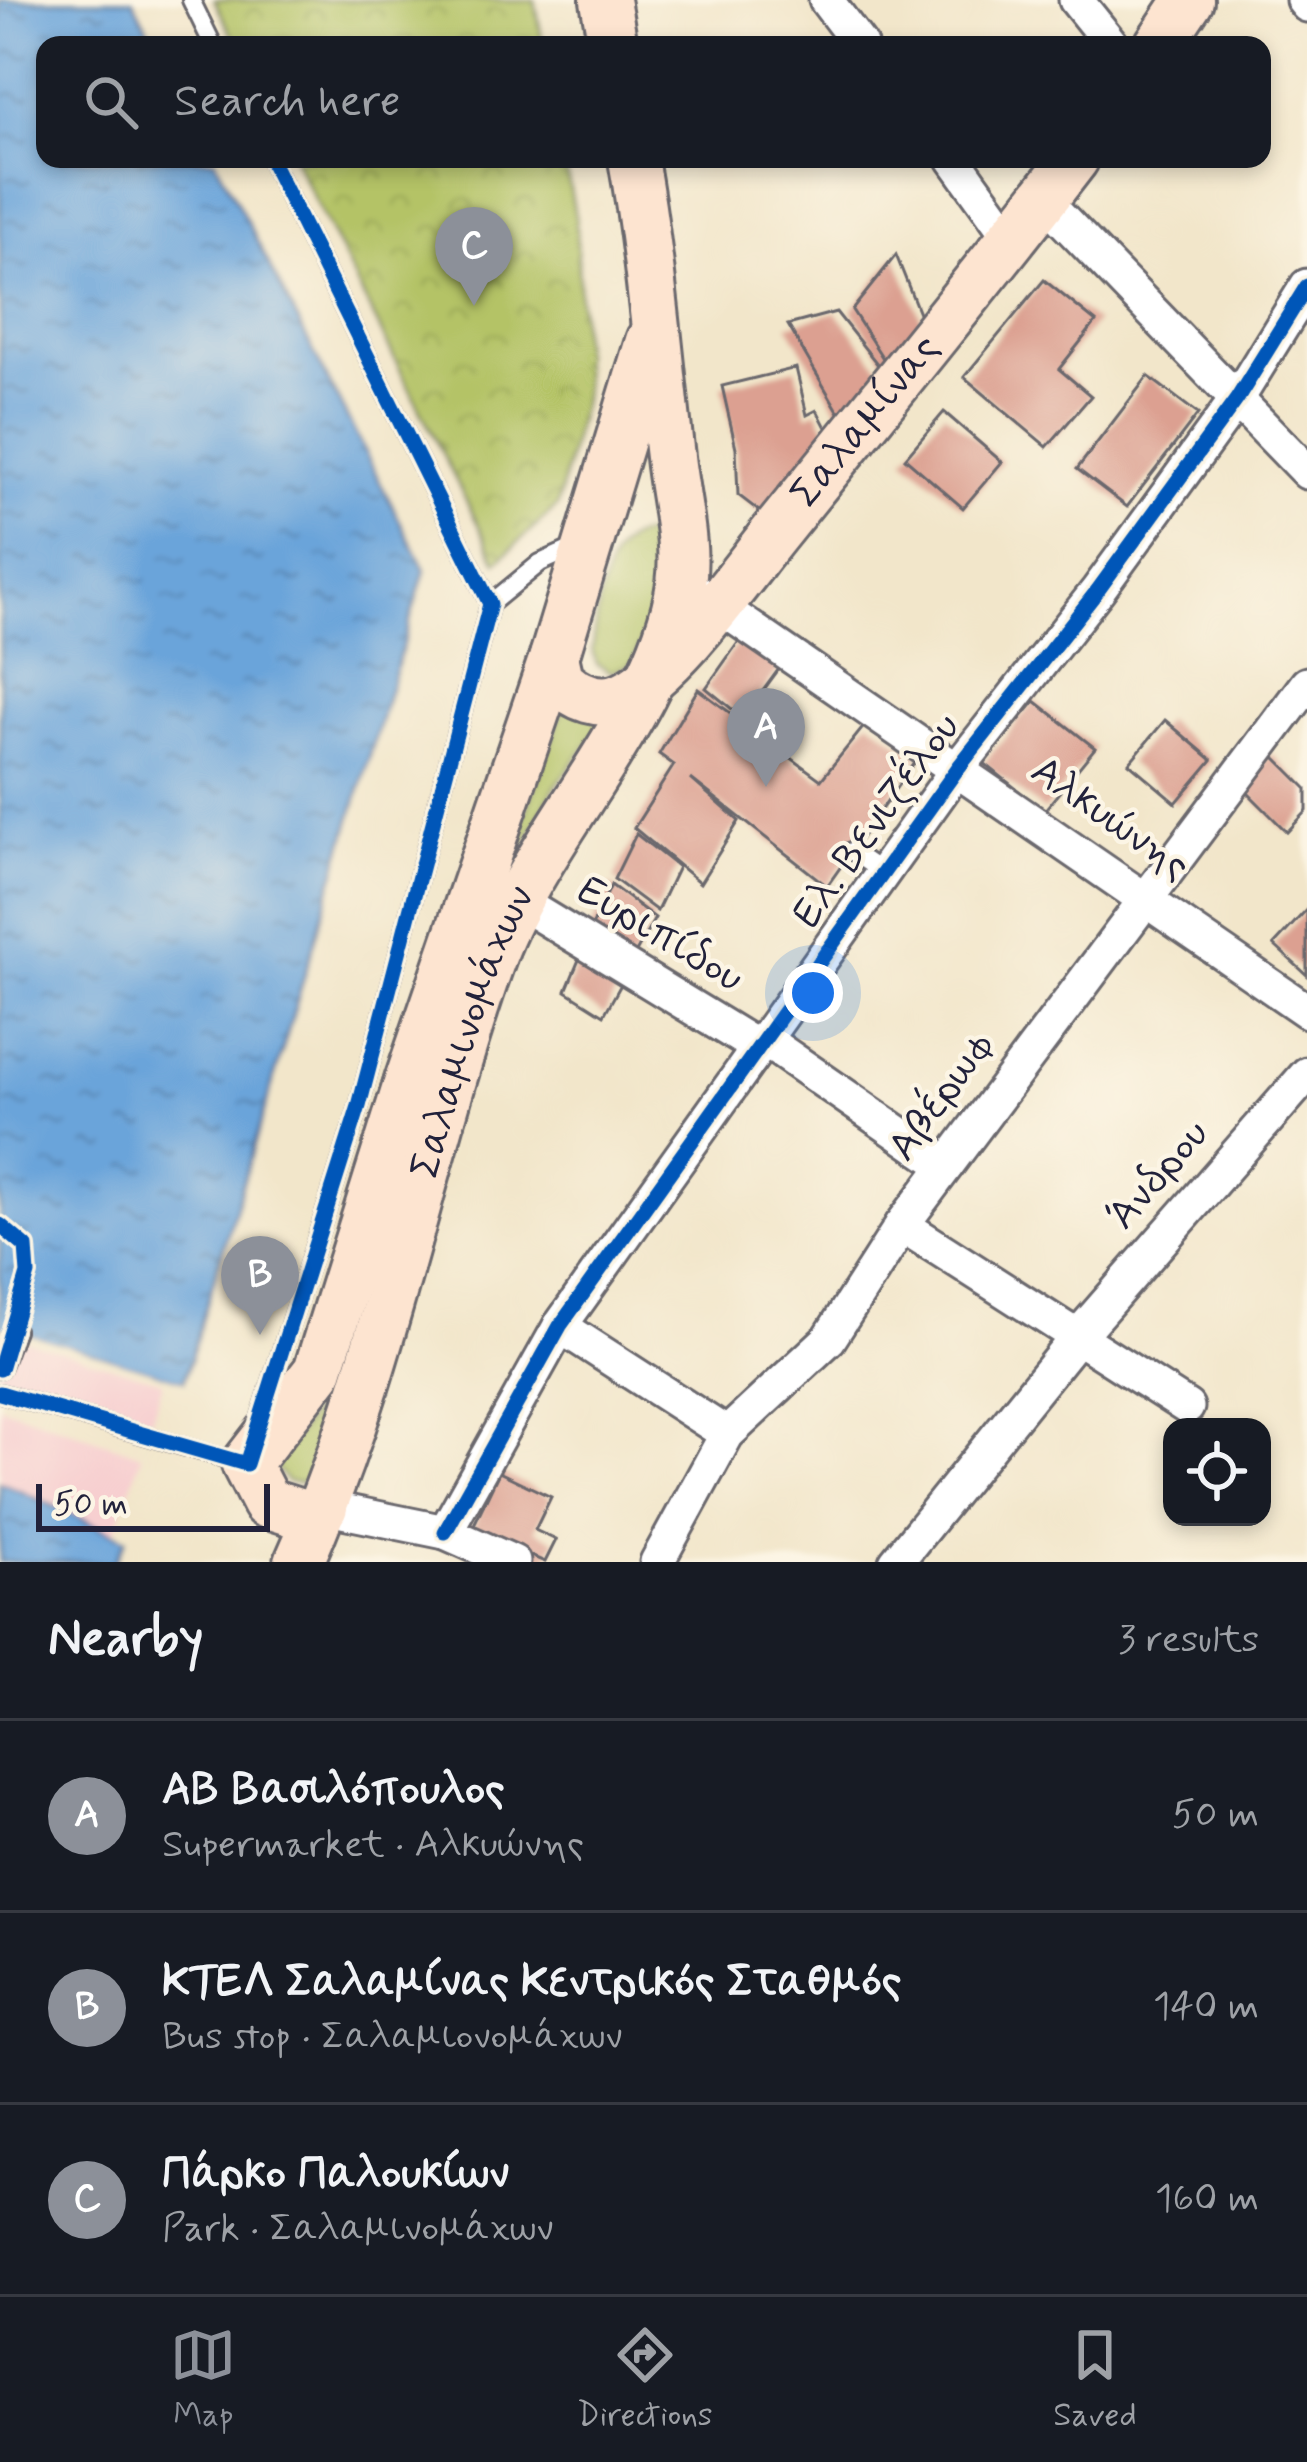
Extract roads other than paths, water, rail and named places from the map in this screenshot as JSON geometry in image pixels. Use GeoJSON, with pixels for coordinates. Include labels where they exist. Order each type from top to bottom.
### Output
{"type":"FeatureCollection","features":[{"type":"Feature","properties":{"kind":"main road"},"geometry":{"type":"LineString","coordinates":[[604,0],[611,36]]}},
{"type":"Feature","properties":{"kind":"main road"},"geometry":{"type":"LineString","coordinates":[[1165,36],[1189,0]]}},
{"type":"Feature","properties":{"kind":"main road"},"geometry":{"type":"LineString","coordinates":[[634,168],[693,577]]}},
{"type":"Feature","properties":{"kind":"main road","name":"Σαλαμίνας"},"geometry":{"type":"LineString","coordinates":[[693,577],[1012,240],[1067,168]]}},
{"type":"Feature","properties":{"kind":"main road"},"geometry":{"type":"LineString","coordinates":[[323,1507],[307,1516],[256,1484],[318,1371],[384,1093],[554,658],[655,326]]}},
{"type":"Feature","properties":{"kind":"main road"},"geometry":{"type":"LineString","coordinates":[[590,532],[642,514],[693,577]]}},
{"type":"Feature","properties":{"kind":"main road","name":"Σαλαμινομάχων"},"geometry":{"type":"LineString","coordinates":[[299,1562],[323,1507],[426,1185],[489,963],[516,901],[650,677],[693,577]]}},
{"type":"Feature","properties":{"kind":"main road"},"geometry":{"type":"LineString","coordinates":[[554,658],[559,680],[586,698],[607,701],[625,696],[650,677]]}},
{"type":"Feature","properties":{"kind":"street"},"geometry":{"type":"LineString","coordinates":[[826,0],[853,36]]}},
{"type":"Feature","properties":{"kind":"street"},"geometry":{"type":"LineString","coordinates":[[1076,0],[1105,36]]}},
{"type":"Feature","properties":{"kind":"street"},"geometry":{"type":"LineString","coordinates":[[960,168],[1012,240]]}},
{"type":"Feature","properties":{"kind":"street"},"geometry":{"type":"LineString","coordinates":[[1043,199],[1307,472]]}},
{"type":"Feature","properties":{"kind":"street","name":"Ελ. Βενιζέλου"},"geometry":{"type":"LineString","coordinates":[[445,1532],[560,1326],[958,768],[1098,590],[1237,399],[1307,286]]}},
{"type":"Feature","properties":{"kind":"street","name":"Αλκυώνης"},"geometry":{"type":"LineString","coordinates":[[693,577],[1307,1011]]}},
{"type":"Feature","properties":{"kind":"street","name":"Αβέρωφ"},"geometry":{"type":"LineString","coordinates":[[657,1562],[727,1434],[830,1339],[902,1225],[1307,684]]}},
{"type":"Feature","properties":{"kind":"street","name":"Ευριπίδου"},"geometry":{"type":"LineString","coordinates":[[516,901],[760,1043],[946,1166]]}},
{"type":"Feature","properties":{"kind":"street","name":"Άνδρου"},"geometry":{"type":"LineString","coordinates":[[896,1562],[1078,1336],[1307,1074]]}},
{"type":"Feature","properties":{"kind":"street"},"geometry":{"type":"LineString","coordinates":[[902,1225],[1187,1407]]}},
{"type":"Feature","properties":{"kind":"street"},"geometry":{"type":"LineString","coordinates":[[560,1326],[727,1434]]}},
{"type":"Feature","properties":{"kind":"street"},"geometry":{"type":"LineString","coordinates":[[323,1507],[445,1532],[513,1562]]}},
{"type":"Feature","properties":{"kind":"lane"},"geometry":{"type":"LineString","coordinates":[[190,0],[208,36]]}},
{"type":"Feature","properties":{"kind":"lane"},"geometry":{"type":"LineString","coordinates":[[273,168],[490,604]]}},
{"type":"Feature","properties":{"kind":"lane"},"geometry":{"type":"LineString","coordinates":[[384,1093],[490,604],[540,563],[590,532]]}},
{"type":"Feature","properties":{"kind":"lane"},"geometry":{"type":"LineString","coordinates":[[851,851],[883,873]]}},
{"type":"Feature","properties":{"kind":"lane"},"geometry":{"type":"LineString","coordinates":[[0,1369],[15,1330]]}},
{"type":"Feature","properties":{"kind":"lane"},"geometry":{"type":"LineString","coordinates":[[0,1393],[256,1484]]}},
{"type":"Feature","properties":{"kind":"water"},"geometry":{"type":"Polygon","coordinates":[[[0,0],[133,0],[151,36],[36,36],[36,168],[220,168],[425,570],[184,1381],[0,1326],[0,0]]]}},
{"type":"Feature","properties":{"kind":"water"},"geometry":{"type":"Polygon","coordinates":[[[0,1482],[126,1539],[115,1562],[0,1562],[0,1482]]]}},
{"type":"Feature","properties":{"kind":"place","name":"Πάρκο Παλουκίων"},"geometry":{"type":"Point","coordinates":[474,306]}},
{"type":"Feature","properties":{"kind":"place","name":"ΑΒ Βασιλόπουλος"},"geometry":{"type":"Point","coordinates":[766,787]}},
{"type":"Feature","properties":{"kind":"place","name":"ΚΤΕΛ Σαλαμίνας Κεντρικός Σταθμός"},"geometry":{"type":"Point","coordinates":[260,1335]}}]}
